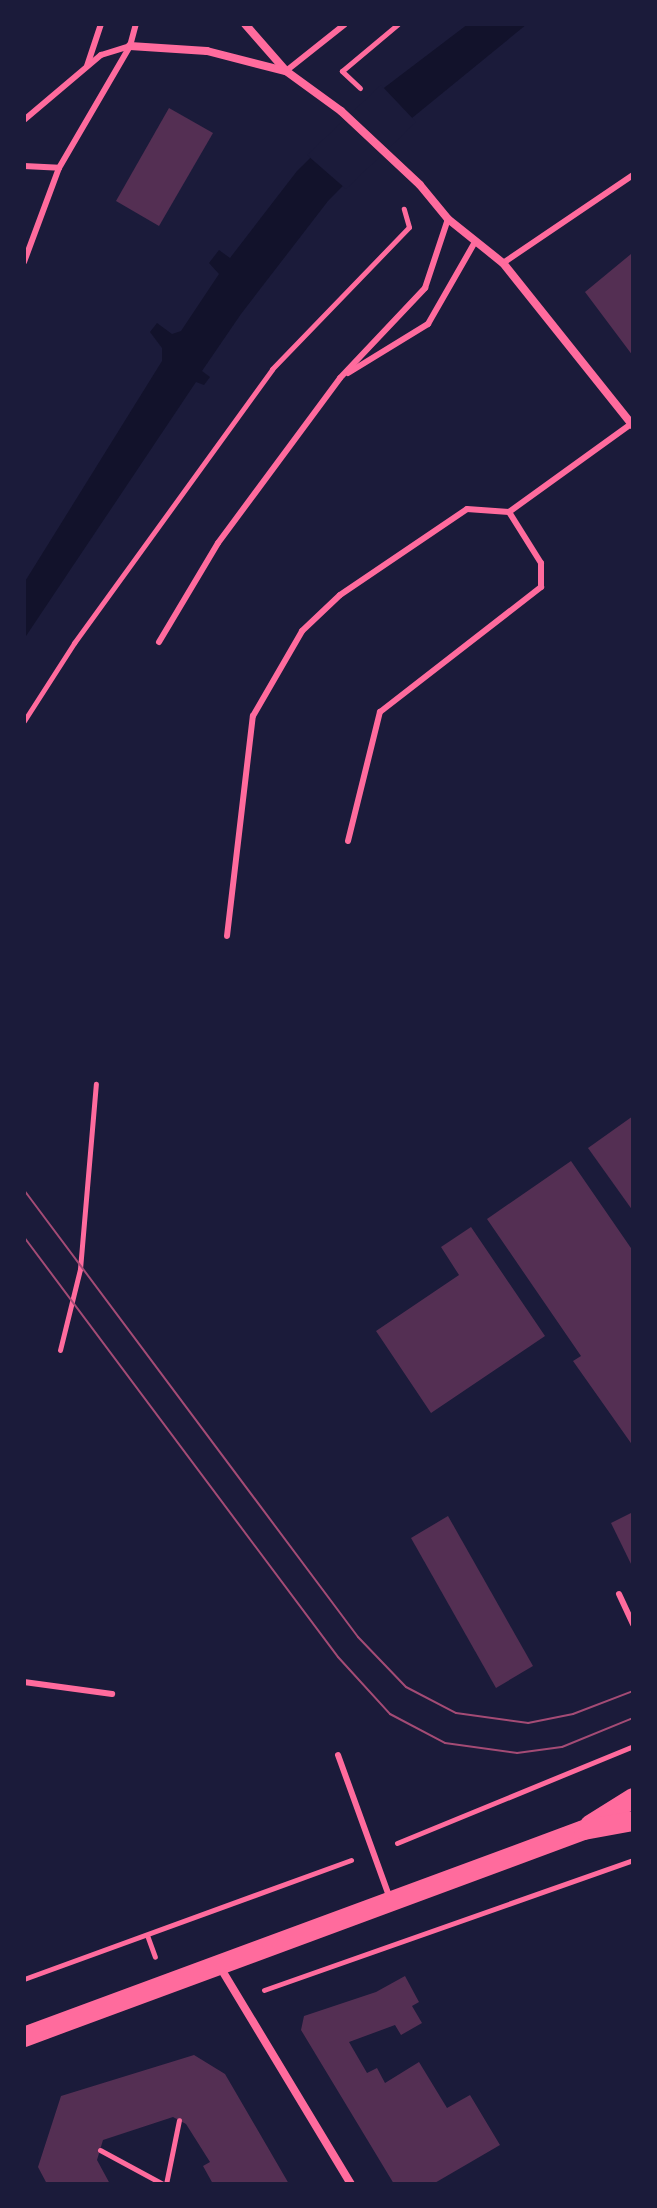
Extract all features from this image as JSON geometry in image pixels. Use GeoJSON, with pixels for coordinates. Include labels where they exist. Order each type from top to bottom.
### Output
{"type":"FeatureCollection","features":[{"type":"Feature","properties":{"kind":"main road"},"geometry":{"type":"LineString","coordinates":[[584,1830],[633,1798]]}},
{"type":"Feature","properties":{"kind":"main road"},"geometry":{"type":"LineString","coordinates":[[24,2037],[584,1830],[633,1821]]}},
{"type":"Feature","properties":{"kind":"street"},"geometry":{"type":"LineString","coordinates":[[245,24],[286,71],[341,111],[420,185],[448,219],[503,263],[632,425]]}},
{"type":"Feature","properties":{"kind":"street"},"geometry":{"type":"LineString","coordinates":[[130,46],[207,51],[286,71]]}},
{"type":"Feature","properties":{"kind":"street"},"geometry":{"type":"LineString","coordinates":[[219,1966],[351,2184]]}},
{"type":"Feature","properties":{"kind":"lane"},"geometry":{"type":"LineString","coordinates":[[87,67],[101,24]]}},
{"type":"Feature","properties":{"kind":"lane"},"geometry":{"type":"LineString","coordinates":[[24,262],[59,168],[130,46],[136,24]]}},
{"type":"Feature","properties":{"kind":"lane"},"geometry":{"type":"LineString","coordinates":[[286,71],[345,24]]}},
{"type":"Feature","properties":{"kind":"lane"},"geometry":{"type":"LineString","coordinates":[[24,120],[101,55],[130,46]]}},
{"type":"Feature","properties":{"kind":"lane"},"geometry":{"type":"LineString","coordinates":[[24,166],[59,168]]}},
{"type":"Feature","properties":{"kind":"lane"},"geometry":{"type":"LineString","coordinates":[[503,263],[632,178]]}},
{"type":"Feature","properties":{"kind":"lane"},"geometry":{"type":"LineString","coordinates":[[159,642],[218,543],[340,378],[425,288],[448,219]]}},
{"type":"Feature","properties":{"kind":"lane"},"geometry":{"type":"LineString","coordinates":[[340,378],[428,324],[475,242]]}},
{"type":"Feature","properties":{"kind":"lane"},"geometry":{"type":"LineString","coordinates":[[227,936],[253,716],[302,631],[340,595],[467,509],[509,512],[632,425]]}},
{"type":"Feature","properties":{"kind":"lane"},"geometry":{"type":"LineString","coordinates":[[348,841],[380,712],[541,587],[541,563],[509,512]]}},
{"type":"Feature","properties":{"kind":"lane"},"geometry":{"type":"LineString","coordinates":[[619,1594],[633,1624]]}},
{"type":"Feature","properties":{"kind":"lane"},"geometry":{"type":"LineString","coordinates":[[24,1682],[112,1694]]}},
{"type":"Feature","properties":{"kind":"lane"},"geometry":{"type":"LineString","coordinates":[[338,1755],[391,1903]]}},
{"type":"Feature","properties":{"kind":"path"},"geometry":{"type":"LineString","coordinates":[[362,90],[342,71],[398,24]]}},
{"type":"Feature","properties":{"kind":"path"},"geometry":{"type":"LineString","coordinates":[[24,721],[74,643],[272,369],[409,227],[403,208]]}},
{"type":"Feature","properties":{"kind":"path"},"geometry":{"type":"LineString","coordinates":[[60,1350],[80,1269],[96,1084]]}},
{"type":"Feature","properties":{"kind":"path"},"geometry":{"type":"LineString","coordinates":[[239,1998],[633,1860]]}},
{"type":"Feature","properties":{"kind":"path"},"geometry":{"type":"LineString","coordinates":[[24,1979],[147,1935]]}},
{"type":"Feature","properties":{"kind":"path"},"geometry":{"type":"LineString","coordinates":[[100,2150],[165,2184],[179,2120]]}},
{"type":"Feature","properties":{"kind":"shaded area"},"geometry":{"type":"Polygon","coordinates":[[[468,24],[527,24],[401,127],[328,201],[241,314],[202,371],[210,377],[204,385],[196,382],[24,639],[24,583],[162,361],[162,348],[150,332],[157,323],[172,334],[181,331],[219,274],[209,263],[219,250],[230,258],[297,171],[372,97],[468,24]]]}},
{"type":"Feature","properties":{"kind":"pier"},"geometry":{"type":"Polygon","coordinates":[[[381,85],[416,122],[346,189],[307,155],[381,85]]]}},
{"type":"Feature","properties":{"kind":"building"},"geometry":{"type":"Polygon","coordinates":[[[169,108],[213,133],[159,226],[116,201],[169,108]]]}},
{"type":"Feature","properties":{"kind":"building"},"geometry":{"type":"Polygon","coordinates":[[[631,254],[633,257],[633,356],[585,292],[631,254]]]}},
{"type":"Feature","properties":{"kind":"building"},"geometry":{"type":"Polygon","coordinates":[[[633,1116],[633,1211],[588,1148],[633,1116]]]}},
{"type":"Feature","properties":{"kind":"building"},"geometry":{"type":"Polygon","coordinates":[[[571,1161],[633,1251],[633,1446],[573,1361],[581,1356],[487,1219],[571,1161]]]}},
{"type":"Feature","properties":{"kind":"building"},"geometry":{"type":"Polygon","coordinates":[[[471,1227],[545,1336],[431,1413],[376,1331],[459,1275],[441,1247],[471,1227]]]}},
{"type":"Feature","properties":{"kind":"building"},"geometry":{"type":"Polygon","coordinates":[[[633,1512],[633,1568],[611,1523],[633,1512]]]}},
{"type":"Feature","properties":{"kind":"building"},"geometry":{"type":"Polygon","coordinates":[[[448,1516],[533,1666],[496,1688],[411,1538],[448,1516]]]}},
{"type":"Feature","properties":{"kind":"building"},"geometry":{"type":"Polygon","coordinates":[[[405,1976],[419,2002],[412,2006],[422,2023],[401,2035],[395,2025],[349,2042],[367,2073],[377,2068],[385,2083],[419,2062],[447,2108],[470,2095],[500,2145],[433,2184],[394,2184],[301,2030],[304,2016],[376,1992],[405,1976]]]}},
{"type":"Feature","properties":{"kind":"building"},"geometry":{"type":"Polygon","coordinates":[[[194,2055],[225,2074],[289,2184],[213,2184],[203,2166],[210,2162],[186,2124],[173,2117],[103,2140],[97,2160],[110,2184],[47,2184],[38,2167],[61,2096],[194,2055]]]}},
{"type":"Feature","properties":{"kind":"tram line"},"geometry":{"type":"LineString","coordinates":[[24,1190],[358,1637],[406,1687],[456,1713],[528,1723],[573,1714],[633,1691]]}},
{"type":"Feature","properties":{"kind":"tram line"},"geometry":{"type":"LineString","coordinates":[[24,1237],[338,1657],[390,1714],[445,1743],[517,1753],[562,1747],[633,1718]]}}]}
